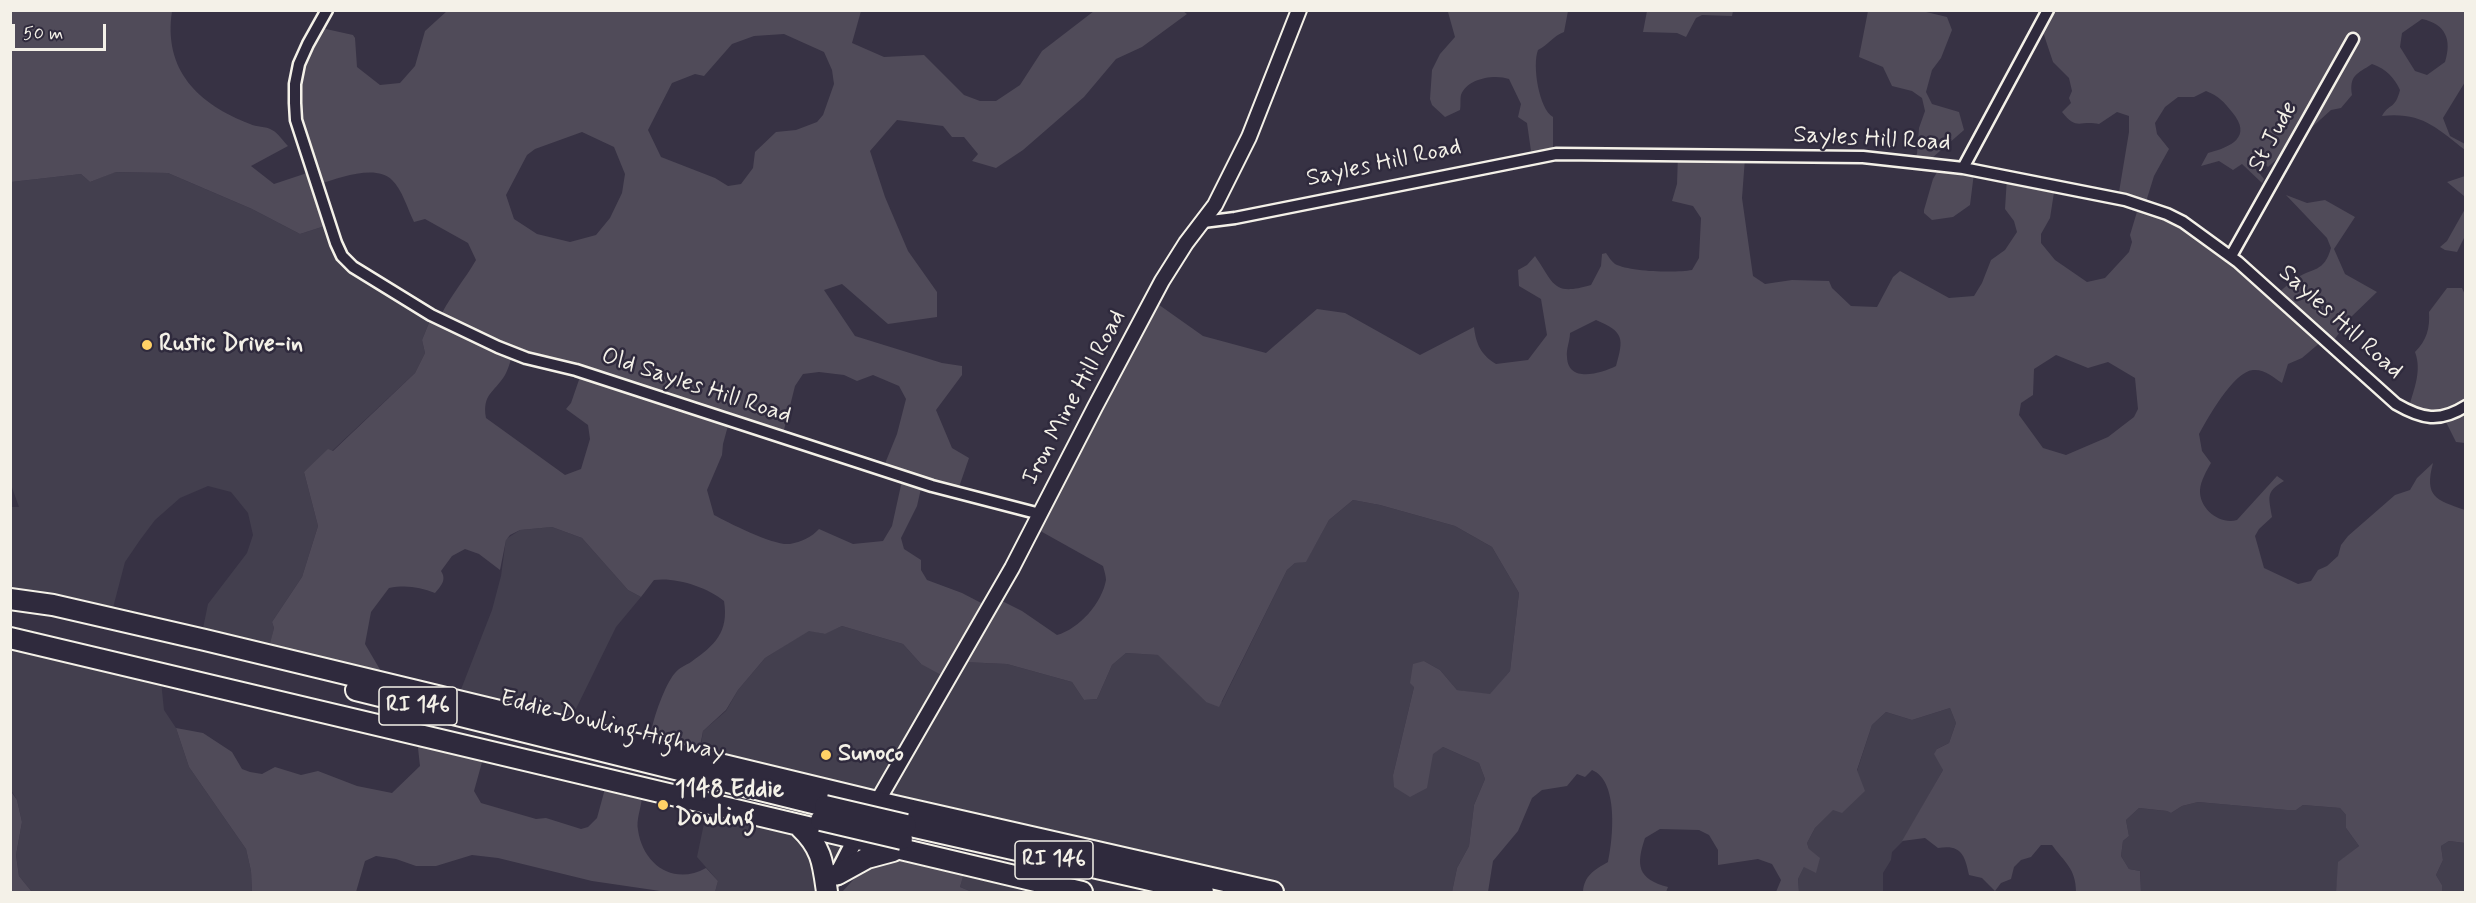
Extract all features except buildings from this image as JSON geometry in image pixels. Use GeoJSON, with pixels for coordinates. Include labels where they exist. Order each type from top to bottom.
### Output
{"type":"FeatureCollection","features":[{"type":"Feature","properties":{"kind":"highway"},"geometry":{"type":"LineString","coordinates":[[10,599],[53,605],[184,635],[877,802],[1273,892]]}},
{"type":"Feature","properties":{"kind":"highway","name":"Eddie Dowling Highway"},"geometry":{"type":"LineString","coordinates":[[10,606],[823,813],[901,838],[1140,892]]}},
{"type":"Feature","properties":{"kind":"highway","name":"Eddie Dowling Highway"},"geometry":{"type":"LineString","coordinates":[[10,624],[823,813]]}},
{"type":"Feature","properties":{"kind":"highway"},"geometry":{"type":"LineString","coordinates":[[10,638],[855,840],[901,838],[1082,892]]}},
{"type":"Feature","properties":{"kind":"highway"},"geometry":{"type":"LineString","coordinates":[[800,827],[820,851],[827,892]]}},
{"type":"Feature","properties":{"kind":"highway"},"geometry":{"type":"LineString","coordinates":[[838,874],[901,838]]}},
{"type":"Feature","properties":{"kind":"highway","name":"Eddie Dowling Highway"},"geometry":{"type":"LineString","coordinates":[[901,838],[1203,892]]}},
{"type":"Feature","properties":{"kind":"main road"},"geometry":{"type":"LineString","coordinates":[[827,892],[855,840]]}},
{"type":"Feature","properties":{"kind":"street","name":"Old Sayles Hill Road"},"geometry":{"type":"LineString","coordinates":[[327,10],[299,64],[295,84],[296,120],[336,243],[342,256],[353,267],[431,315],[526,358],[576,370],[932,486],[1040,514]]}},
{"type":"Feature","properties":{"kind":"street","name":"Iron Mine Hill Road"},"geometry":{"type":"LineString","coordinates":[[877,802],[1007,578],[1162,281],[1186,243],[1215,205],[1249,137],[1299,10]]}},
{"type":"Feature","properties":{"kind":"street"},"geometry":{"type":"LineString","coordinates":[[1963,168],[2048,10]]}},
{"type":"Feature","properties":{"kind":"street","name":"St Jude"},"geometry":{"type":"LineString","coordinates":[[2231,256],[2354,39]]}},
{"type":"Feature","properties":{"kind":"street","name":"Sayles Hill Road"},"geometry":{"type":"LineString","coordinates":[[1203,222],[1235,218],[1556,154],[1863,157],[1963,168],[2054,184],[2148,206],[2183,222],[2231,256],[2396,404],[2422,417],[2437,418],[2452,415],[2466,406]]}},
{"type":"Feature","properties":{"kind":"street"},"geometry":{"type":"LineString","coordinates":[[855,840],[877,802]]}},
{"type":"Feature","properties":{"kind":"shaded area"},"geometry":{"type":"Polygon","coordinates":[[[1647,10],[1733,11],[1732,16],[1702,15],[1696,18],[1686,37],[1677,33],[1643,32],[1647,10]]]}},
{"type":"Feature","properties":{"kind":"shaded area"},"geometry":{"type":"Polygon","coordinates":[[[11,11],[172,11],[173,51],[188,82],[215,106],[250,124],[272,130],[288,146],[251,166],[274,184],[313,171],[300,127],[297,80],[317,27],[353,35],[357,67],[380,85],[400,83],[415,66],[425,31],[447,11],[861,11],[852,43],[884,57],[924,55],[964,95],[980,101],[996,101],[1020,85],[1042,51],[1094,11],[1183,11],[1187,14],[1142,47],[1116,59],[1084,97],[1023,150],[996,168],[972,161],[978,154],[964,137],[952,137],[943,126],[897,120],[870,151],[885,197],[908,251],[937,292],[937,317],[888,324],[842,284],[824,290],[855,336],[942,363],[962,366],[962,375],[936,410],[952,448],[969,458],[958,490],[922,484],[917,506],[901,538],[904,549],[921,560],[921,570],[927,580],[962,593],[987,606],[996,598],[1022,611],[1057,635],[1081,621],[1095,606],[1104,589],[1105,575],[1103,566],[1035,528],[1155,302],[1203,336],[1266,353],[1317,309],[1345,313],[1420,355],[1474,327],[1480,348],[1496,364],[1528,360],[1547,335],[1541,299],[1519,286],[1518,270],[1527,265],[1535,256],[1556,286],[1569,289],[1591,285],[1601,266],[1602,254],[1606,253],[1615,264],[1631,269],[1665,272],[1692,270],[1699,258],[1701,218],[1693,206],[1672,201],[1677,184],[1678,154],[1745,158],[1742,198],[1753,276],[1765,284],[1792,280],[1829,281],[1832,288],[1851,306],[1877,307],[1893,277],[1900,271],[1949,298],[1974,296],[1991,260],[2005,250],[2017,232],[2014,221],[2005,209],[2007,177],[2055,186],[2050,218],[2041,234],[2041,243],[2055,260],[2087,282],[2105,278],[2129,252],[2132,242],[2130,235],[2139,205],[2118,198],[2129,132],[2129,116],[2117,112],[2099,124],[2079,124],[2071,121],[2062,112],[2071,103],[2069,98],[2072,91],[2069,78],[2053,62],[2042,29],[2048,11],[2465,11],[2465,82],[2443,118],[2450,136],[2465,144],[2465,150],[2436,128],[2418,119],[2396,115],[2382,116],[2394,104],[2400,90],[2389,74],[2372,64],[2355,76],[2351,88],[2352,95],[2341,108],[2331,110],[2268,167],[2254,153],[2247,158],[2264,179],[2262,183],[2242,164],[2233,170],[2219,161],[2201,166],[2208,153],[2231,144],[2240,134],[2238,121],[2232,112],[2224,102],[2206,91],[2194,97],[2178,97],[2165,107],[2155,123],[2157,134],[2169,149],[2154,176],[2145,205],[2168,215],[2276,295],[2301,275],[2321,266],[2331,248],[2327,238],[2286,195],[2307,203],[2325,200],[2355,217],[2334,249],[2345,274],[2377,292],[2351,317],[2331,344],[2322,341],[2302,358],[2288,364],[2282,383],[2265,372],[2253,370],[2245,373],[2229,387],[2199,434],[2202,451],[2211,463],[2201,483],[2201,497],[2207,509],[2218,518],[2237,520],[2277,476],[2284,481],[2271,492],[2269,500],[2272,517],[2255,536],[2264,568],[2298,584],[2311,581],[2318,570],[2327,566],[2338,556],[2341,545],[2348,536],[2395,495],[2410,490],[2417,478],[2433,463],[2430,483],[2435,496],[2465,510],[2465,843],[2449,841],[2441,846],[2443,860],[2436,875],[2442,885],[2442,892],[2336,892],[2338,862],[2359,846],[2346,828],[2346,815],[2340,808],[2303,805],[2296,810],[2287,810],[2198,802],[2182,806],[2171,813],[2139,808],[2126,820],[2129,836],[2123,841],[2121,856],[2129,869],[2140,871],[2141,892],[2076,892],[2072,871],[2052,845],[2041,845],[2031,857],[2021,860],[2014,867],[2011,879],[2001,883],[1995,891],[1982,878],[1969,875],[1961,852],[1952,848],[1938,848],[1925,838],[1902,841],[1943,770],[1934,754],[1937,749],[1949,743],[1956,723],[1950,708],[1912,720],[1886,712],[1872,725],[1857,770],[1865,791],[1842,813],[1833,810],[1815,828],[1807,843],[1809,849],[1820,858],[1816,873],[1804,867],[1798,879],[1799,892],[1776,892],[1781,880],[1772,864],[1758,859],[1718,865],[1718,850],[1709,835],[1699,830],[1660,829],[1645,838],[1640,863],[1642,870],[1650,880],[1668,887],[1666,892],[1583,892],[1585,882],[1591,874],[1608,862],[1612,826],[1607,786],[1601,776],[1592,770],[1585,777],[1577,774],[1567,786],[1542,790],[1532,798],[1518,831],[1493,861],[1488,892],[1452,892],[1457,868],[1469,846],[1474,805],[1485,779],[1479,763],[1443,747],[1433,754],[1427,788],[1410,797],[1394,787],[1393,775],[1414,687],[1410,683],[1413,664],[1424,661],[1440,670],[1457,690],[1490,694],[1510,671],[1519,593],[1492,547],[1455,526],[1380,505],[1353,500],[1329,520],[1306,562],[1295,563],[1287,570],[1219,707],[1206,702],[1158,655],[1126,653],[1112,665],[1097,699],[1084,700],[1072,682],[1007,664],[963,662],[945,677],[921,664],[903,644],[842,626],[825,634],[809,631],[765,658],[738,690],[726,710],[703,731],[699,752],[651,733],[660,702],[671,678],[678,670],[707,650],[718,637],[724,621],[724,601],[709,591],[691,584],[663,579],[654,580],[641,597],[628,590],[582,538],[552,527],[520,530],[510,535],[506,540],[500,570],[479,554],[465,549],[452,556],[441,571],[443,580],[435,593],[413,587],[389,588],[371,612],[365,644],[382,673],[269,647],[274,628],[272,622],[302,577],[318,526],[304,472],[328,449],[333,451],[415,373],[425,353],[422,340],[433,313],[442,313],[476,260],[468,243],[425,219],[414,222],[396,184],[385,175],[377,173],[357,174],[320,184],[331,224],[300,234],[252,209],[168,173],[116,172],[90,182],[81,174],[11,182],[11,11]],[[2422,19],[2402,33],[2400,47],[2415,71],[2427,75],[2445,62],[2447,40],[2442,29],[2437,25],[2422,19]],[[784,34],[754,36],[732,44],[704,76],[695,74],[672,83],[648,130],[661,157],[715,178],[728,186],[741,184],[753,168],[755,152],[776,132],[796,130],[817,122],[823,115],[834,84],[832,70],[824,52],[784,34]],[[582,132],[535,149],[527,155],[506,195],[514,219],[537,234],[570,242],[596,235],[610,218],[622,193],[625,174],[614,147],[582,132]],[[1596,320],[1570,333],[1567,351],[1569,365],[1573,371],[1587,374],[1603,371],[1616,366],[1620,337],[1612,328],[1596,320]],[[514,351],[508,369],[487,399],[486,418],[565,475],[581,469],[590,439],[588,425],[566,409],[571,403],[581,374],[514,351]],[[2056,355],[2034,369],[2033,395],[2021,403],[2019,415],[2043,448],[2066,455],[2108,437],[2134,417],[2138,409],[2135,378],[2108,362],[2088,368],[2056,355]],[[819,372],[803,374],[795,386],[783,434],[729,422],[722,455],[707,490],[714,515],[752,533],[783,544],[802,540],[819,529],[853,544],[883,541],[892,526],[903,476],[884,466],[897,434],[906,399],[899,386],[873,375],[857,381],[844,375],[819,372]]]}},
{"type":"Feature","properties":{"kind":"shaded area"},"geometry":{"type":"Polygon","coordinates":[[[1568,11],[1564,32],[1538,50],[1536,57],[1538,86],[1544,105],[1553,117],[1553,149],[1531,151],[1527,123],[1518,117],[1521,104],[1509,79],[1489,77],[1475,81],[1464,89],[1461,95],[1460,110],[1445,117],[1432,105],[1430,99],[1432,70],[1440,54],[1455,37],[1448,12],[1568,11]]]}},
{"type":"Feature","properties":{"kind":"shaded area"},"geometry":{"type":"Polygon","coordinates":[[[1868,11],[1922,11],[1947,17],[1952,30],[1941,58],[1932,70],[1926,92],[1932,104],[1959,112],[1964,130],[1924,165],[1914,159],[1917,154],[1919,128],[1925,111],[1922,98],[1912,91],[1892,86],[1883,67],[1859,57],[1868,11]]]}},
{"type":"Feature","properties":{"kind":"shaded area"},"geometry":{"type":"Polygon","coordinates":[[[1940,167],[1974,173],[1970,205],[1953,217],[1932,220],[1924,213],[1924,210],[1933,179],[1940,167]]]}},
{"type":"Feature","properties":{"kind":"shaded area"},"geometry":{"type":"Polygon","coordinates":[[[115,172],[168,173],[252,209],[300,234],[331,224],[339,242],[357,269],[433,313],[422,340],[425,353],[415,373],[332,451],[304,472],[318,526],[302,577],[272,622],[274,628],[269,649],[201,638],[208,604],[247,553],[253,535],[248,513],[231,492],[208,486],[180,498],[155,520],[140,540],[125,562],[109,623],[11,603],[11,507],[19,507],[10,482],[11,182],[81,174],[90,182],[115,172]]]}},
{"type":"Feature","properties":{"kind":"shaded area"},"geometry":{"type":"Polygon","coordinates":[[[2466,176],[2465,204],[2464,196],[2447,182],[2466,176]]]}},
{"type":"Feature","properties":{"kind":"shaded area"},"geometry":{"type":"Polygon","coordinates":[[[2465,209],[2465,236],[2457,252],[2445,250],[2440,247],[2447,241],[2465,209]]]}},
{"type":"Feature","properties":{"kind":"shaded area"},"geometry":{"type":"Polygon","coordinates":[[[2447,288],[2462,288],[2466,297],[2465,443],[2456,442],[2443,416],[2409,407],[2418,366],[2415,352],[2427,334],[2429,312],[2447,288]]]}},
{"type":"Feature","properties":{"kind":"shaded area"},"geometry":{"type":"Polygon","coordinates":[[[1353,500],[1380,505],[1455,526],[1492,547],[1519,593],[1510,671],[1490,695],[1457,690],[1440,670],[1424,661],[1414,687],[1393,775],[1443,747],[1479,763],[1485,779],[1474,805],[1469,846],[1457,868],[1452,892],[1273,892],[700,752],[703,731],[726,711],[738,690],[765,658],[809,630],[824,634],[842,626],[903,644],[921,664],[963,662],[1007,664],[1072,682],[1084,700],[1097,699],[1112,665],[1126,653],[1159,655],[1206,702],[1222,702],[1287,570],[1295,563],[1306,561],[1329,520],[1353,500]]]}},
{"type":"Feature","properties":{"kind":"shaded area"},"geometry":{"type":"Polygon","coordinates":[[[552,527],[582,538],[628,590],[641,597],[616,627],[572,717],[460,692],[492,610],[501,576],[506,539],[520,530],[552,527]]]}},
{"type":"Feature","properties":{"kind":"shaded area"},"geometry":{"type":"Polygon","coordinates":[[[10,643],[161,681],[164,710],[176,728],[189,767],[246,849],[251,871],[252,892],[32,892],[19,876],[16,855],[22,822],[17,800],[11,790],[10,643]]]}},
{"type":"Feature","properties":{"kind":"shaded area"},"geometry":{"type":"Polygon","coordinates":[[[1950,708],[1956,723],[1949,743],[1937,749],[1943,770],[1903,841],[1892,852],[1891,860],[1883,873],[1883,892],[1799,892],[1798,879],[1809,849],[1807,843],[1815,828],[1833,809],[1857,771],[1872,725],[1886,712],[1912,720],[1950,708]]]}},
{"type":"Feature","properties":{"kind":"shaded area"},"geometry":{"type":"Polygon","coordinates":[[[176,728],[203,733],[232,752],[242,769],[250,772],[262,774],[275,767],[301,775],[318,771],[357,786],[392,793],[420,766],[418,748],[420,740],[484,755],[474,791],[481,803],[536,819],[546,818],[581,829],[588,827],[597,818],[606,785],[642,798],[638,830],[646,853],[653,862],[662,869],[683,875],[706,868],[718,881],[715,892],[667,892],[592,881],[498,858],[472,855],[436,866],[416,866],[396,859],[376,856],[365,861],[356,892],[252,892],[251,871],[246,849],[189,767],[176,728]]]}},
{"type":"Feature","properties":{"kind":"shaded area"},"geometry":{"type":"Polygon","coordinates":[[[10,790],[17,800],[22,822],[16,855],[19,876],[32,892],[11,892],[10,790]]]}},
{"type":"Feature","properties":{"kind":"shaded area"},"geometry":{"type":"Polygon","coordinates":[[[2198,802],[2287,810],[2296,810],[2303,805],[2340,808],[2346,815],[2346,828],[2359,846],[2339,862],[2336,892],[2141,892],[2140,871],[2129,869],[2121,856],[2123,841],[2129,836],[2126,820],[2139,808],[2171,813],[2182,806],[2198,802]]]}},
{"type":"Feature","properties":{"kind":"shaded area"},"geometry":{"type":"Polygon","coordinates":[[[707,809],[852,841],[822,892],[715,892],[718,881],[697,857],[707,809]]]}},
{"type":"Feature","properties":{"kind":"shaded area"},"geometry":{"type":"Polygon","coordinates":[[[2449,841],[2465,843],[2465,892],[2442,892],[2442,885],[2436,875],[2443,860],[2441,846],[2449,841]]]}},
{"type":"Feature","properties":{"kind":"shaded area"},"geometry":{"type":"Polygon","coordinates":[[[899,857],[965,870],[960,887],[972,892],[842,892],[866,866],[899,857]]]}},
{"type":"Feature","properties":{"kind":"shaded area"},"geometry":{"type":"Polygon","coordinates":[[[965,870],[1062,892],[972,892],[960,887],[965,870]]]}},
{"type":"Feature","properties":{"kind":"place","name":"Rustic Drive-in"},"geometry":{"type":"Point","coordinates":[147,345]}},
{"type":"Feature","properties":{"kind":"place","name":"Sunoco"},"geometry":{"type":"Point","coordinates":[826,755]}},
{"type":"Feature","properties":{"kind":"place","name":"1148 Eddie Dowling"},"geometry":{"type":"Point","coordinates":[663,805]}}]}
